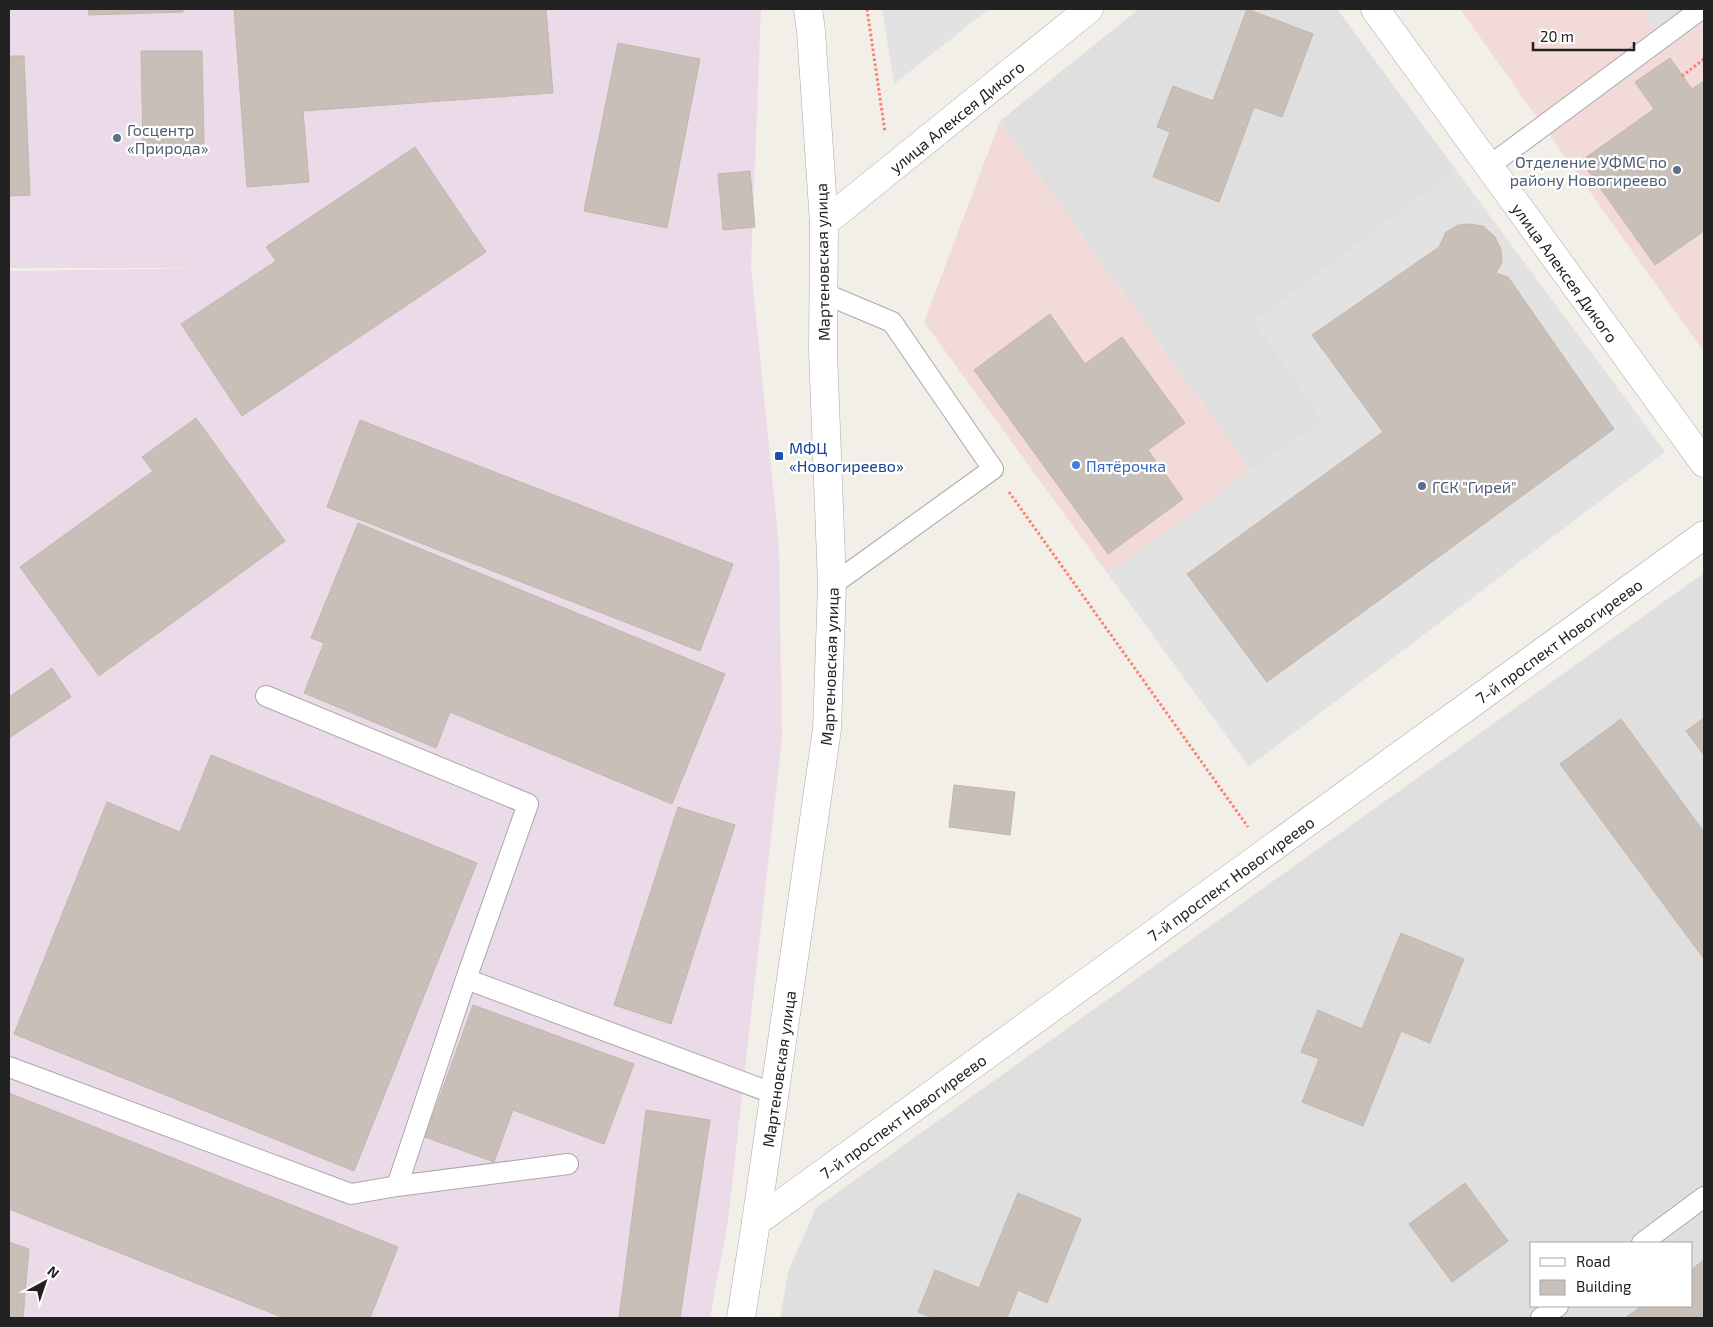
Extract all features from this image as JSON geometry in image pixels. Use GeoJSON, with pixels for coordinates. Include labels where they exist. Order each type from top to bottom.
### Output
{"type":"FeatureCollection","features":[{"type":"Feature","properties":{"kind":"street","name":"Мартеновская улица"},"geometry":{"type":"LineString","coordinates":[[740,1318],[775,1094],[827,729],[832,585],[823,351],[824,223],[808,9]]}},
{"type":"Feature","properties":{"kind":"street","name":"улица Алексея Дикого"},"geometry":{"type":"LineString","coordinates":[[824,223],[1089,9]]}},
{"type":"Feature","properties":{"kind":"street","name":"улица Алексея Дикого"},"geometry":{"type":"LineString","coordinates":[[1375,9],[1704,463]]}},
{"type":"Feature","properties":{"kind":"street","name":"7-й проспект Новогиреево"},"geometry":{"type":"LineString","coordinates":[[756,1222],[1704,534]]}},
{"type":"Feature","properties":{"kind":"lane"},"geometry":{"type":"LineString","coordinates":[[1489,166],[1701,9]]}},
{"type":"Feature","properties":{"kind":"lane"},"geometry":{"type":"LineString","coordinates":[[823,293],[892,322],[993,469],[832,585]]}},
{"type":"Feature","properties":{"kind":"lane"},"geometry":{"type":"LineString","coordinates":[[266,696],[528,804],[466,979],[397,1186]]}},
{"type":"Feature","properties":{"kind":"lane"},"geometry":{"type":"LineString","coordinates":[[466,979],[775,1094]]}},
{"type":"Feature","properties":{"kind":"lane"},"geometry":{"type":"LineString","coordinates":[[9,1067],[351,1194],[397,1186],[568,1164]]}},
{"type":"Feature","properties":{"kind":"lane"},"geometry":{"type":"LineString","coordinates":[[1643,1242],[1704,1197]]}},
{"type":"Feature","properties":{"kind":"lane"},"geometry":{"type":"LineString","coordinates":[[1541,1318],[1557,1307]]}},
{"type":"Feature","properties":{"kind":"path"},"geometry":{"type":"LineString","coordinates":[[867,9],[885,132]]}},
{"type":"Feature","properties":{"kind":"path"},"geometry":{"type":"LineString","coordinates":[[1682,76],[1704,59]]}},
{"type":"Feature","properties":{"kind":"path"},"geometry":{"type":"LineString","coordinates":[[993,469],[1265,852]]}},
{"type":"Feature","properties":{"kind":"shaded area"},"geometry":{"type":"Polygon","coordinates":[[[9,9],[761,9],[751,268],[779,546],[782,739],[728,1221],[710,1318],[9,1318],[9,271],[217,268],[9,268],[9,9]]]}},
{"type":"Feature","properties":{"kind":"shaded area"},"geometry":{"type":"Polygon","coordinates":[[[882,9],[989,9],[894,84],[882,9]]]}},
{"type":"Feature","properties":{"kind":"shaded area"},"geometry":{"type":"Polygon","coordinates":[[[1139,9],[1337,9],[1456,170],[1254,322],[1324,420],[1251,471],[1000,121],[1139,9]]]}},
{"type":"Feature","properties":{"kind":"shaded area"},"geometry":{"type":"Polygon","coordinates":[[[1460,9],[1704,9],[1704,352],[1543,126],[1460,9]]]}},
{"type":"Feature","properties":{"kind":"shaded area"},"geometry":{"type":"Polygon","coordinates":[[[1643,9],[1685,9],[1654,32],[1643,9]]]}},
{"type":"Feature","properties":{"kind":"shaded area"},"geometry":{"type":"Polygon","coordinates":[[[1000,121],[1251,471],[1108,574],[924,322],[1000,121]]]}},
{"type":"Feature","properties":{"kind":"shaded area"},"geometry":{"type":"Polygon","coordinates":[[[1456,170],[1665,452],[1249,767],[1108,574],[1323,421],[1254,322],[1456,170]]]}},
{"type":"Feature","properties":{"kind":"shaded area"},"geometry":{"type":"Polygon","coordinates":[[[1704,573],[1704,1318],[780,1318],[788,1272],[816,1208],[1704,573]]]}},
{"type":"Feature","properties":{"kind":"building"},"geometry":{"type":"Polygon","coordinates":[[[88,9],[183,9],[183,12],[89,15],[88,9]]]}},
{"type":"Feature","properties":{"kind":"building"},"geometry":{"type":"Polygon","coordinates":[[[234,9],[546,9],[553,93],[303,111],[309,182],[247,187],[234,9]]]}},
{"type":"Feature","properties":{"kind":"building"},"geometry":{"type":"Polygon","coordinates":[[[1247,9],[1313,34],[1282,117],[1254,107],[1219,202],[1153,177],[1170,132],[1157,127],[1173,86],[1213,101],[1247,9]]]}},
{"type":"Feature","properties":{"kind":"building"},"geometry":{"type":"Polygon","coordinates":[[[618,43],[700,59],[667,228],[584,211],[618,43]]]}},
{"type":"Feature","properties":{"kind":"building"},"geometry":{"type":"Polygon","coordinates":[[[141,51],[202,51],[204,145],[143,147],[141,51]]]}},
{"type":"Feature","properties":{"kind":"building"},"geometry":{"type":"Polygon","coordinates":[[[9,56],[24,56],[30,195],[9,196],[9,56]]]}},
{"type":"Feature","properties":{"kind":"building"},"geometry":{"type":"Polygon","coordinates":[[[1670,58],[1692,89],[1704,81],[1704,231],[1655,265],[1581,161],[1654,109],[1635,82],[1670,58]]]}},
{"type":"Feature","properties":{"kind":"building"},"geometry":{"type":"Polygon","coordinates":[[[415,147],[486,252],[242,416],[181,324],[276,261],[266,247],[415,147]]]}},
{"type":"Feature","properties":{"kind":"building"},"geometry":{"type":"Polygon","coordinates":[[[750,171],[755,227],[723,230],[718,174],[750,171]]]}},
{"type":"Feature","properties":{"kind":"building","name":"ГСК \"Гирей\""},"geometry":{"type":"Polygon","coordinates":[[[1458,225],[1483,226],[1495,237],[1501,249],[1502,262],[1496,273],[1508,277],[1614,429],[1267,682],[1187,574],[1383,432],[1312,335],[1439,247],[1446,232],[1458,225]]]}},
{"type":"Feature","properties":{"kind":"building"},"geometry":{"type":"Polygon","coordinates":[[[1050,314],[1085,364],[1122,337],[1185,423],[1148,450],[1183,499],[1108,554],[974,370],[1050,314]]]}},
{"type":"Feature","properties":{"kind":"building"},"geometry":{"type":"Polygon","coordinates":[[[196,418],[285,541],[99,676],[20,567],[153,471],[142,457],[196,418]]]}},
{"type":"Feature","properties":{"kind":"building"},"geometry":{"type":"Polygon","coordinates":[[[360,420],[733,564],[700,651],[327,507],[360,420]]]}},
{"type":"Feature","properties":{"kind":"building"},"geometry":{"type":"Polygon","coordinates":[[[358,523],[725,674],[672,804],[450,712],[436,748],[304,693],[324,643],[311,638],[358,523]]]}},
{"type":"Feature","properties":{"kind":"building"},"geometry":{"type":"Polygon","coordinates":[[[52,668],[71,697],[9,738],[9,697],[52,668]]]}},
{"type":"Feature","properties":{"kind":"building"},"geometry":{"type":"Polygon","coordinates":[[[1704,718],[1704,755],[1686,731],[1704,718]]]}},
{"type":"Feature","properties":{"kind":"building"},"geometry":{"type":"Polygon","coordinates":[[[1621,719],[1704,832],[1704,959],[1560,764],[1621,719]]]}},
{"type":"Feature","properties":{"kind":"building"},"geometry":{"type":"Polygon","coordinates":[[[211,755],[477,863],[354,1171],[14,1034],[107,802],[180,832],[211,755]]]}},
{"type":"Feature","properties":{"kind":"building"},"geometry":{"type":"Polygon","coordinates":[[[954,785],[1015,792],[1010,835],[949,827],[954,785]]]}},
{"type":"Feature","properties":{"kind":"building"},"geometry":{"type":"Polygon","coordinates":[[[678,807],[735,825],[671,1024],[614,1005],[678,807]]]}},
{"type":"Feature","properties":{"kind":"building"},"geometry":{"type":"Polygon","coordinates":[[[1401,933],[1464,959],[1430,1043],[1401,1031],[1363,1126],[1302,1102],[1319,1059],[1301,1052],[1318,1010],[1362,1029],[1401,933]]]}},
{"type":"Feature","properties":{"kind":"building"},"geometry":{"type":"Polygon","coordinates":[[[473,1005],[634,1064],[604,1144],[513,1110],[494,1162],[425,1137],[473,1005]]]}},
{"type":"Feature","properties":{"kind":"building"},"geometry":{"type":"Polygon","coordinates":[[[9,1093],[398,1247],[370,1318],[284,1318],[9,1209],[9,1093]]]}},
{"type":"Feature","properties":{"kind":"building"},"geometry":{"type":"Polygon","coordinates":[[[646,1110],[710,1120],[680,1318],[619,1318],[646,1110]]]}},
{"type":"Feature","properties":{"kind":"building"},"geometry":{"type":"Polygon","coordinates":[[[1465,1183],[1508,1241],[1452,1282],[1409,1224],[1465,1183]]]}},
{"type":"Feature","properties":{"kind":"building"},"geometry":{"type":"Polygon","coordinates":[[[1018,1193],[1081,1219],[1047,1303],[1018,1290],[1007,1318],[933,1318],[918,1312],[935,1270],[979,1288],[1018,1193]]]}},
{"type":"Feature","properties":{"kind":"building"},"geometry":{"type":"Polygon","coordinates":[[[9,1242],[29,1249],[23,1318],[9,1318],[9,1242]]]}},
{"type":"Feature","properties":{"kind":"building"},"geometry":{"type":"Polygon","coordinates":[[[1704,1260],[1704,1318],[1625,1318],[1641,1307],[1693,1307],[1693,1268],[1704,1260]]]}},
{"type":"Feature","properties":{"kind":"place","name":"Госцентр «Природа»"},"geometry":{"type":"Point","coordinates":[117,138]}},
{"type":"Feature","properties":{"kind":"place","name":"Отделение УФМС по району Новогиреево"},"geometry":{"type":"Point","coordinates":[1677,170]}},
{"type":"Feature","properties":{"kind":"place","name":"МФЦ «Новогиреево»"},"geometry":{"type":"Point","coordinates":[779,456]}},
{"type":"Feature","properties":{"kind":"place","name":"Пятёрочка"},"geometry":{"type":"Point","coordinates":[1076,465]}},
{"type":"Feature","properties":{"kind":"place","name":"ГСК \"Гирей\""},"geometry":{"type":"Point","coordinates":[1422,486]}}]}
